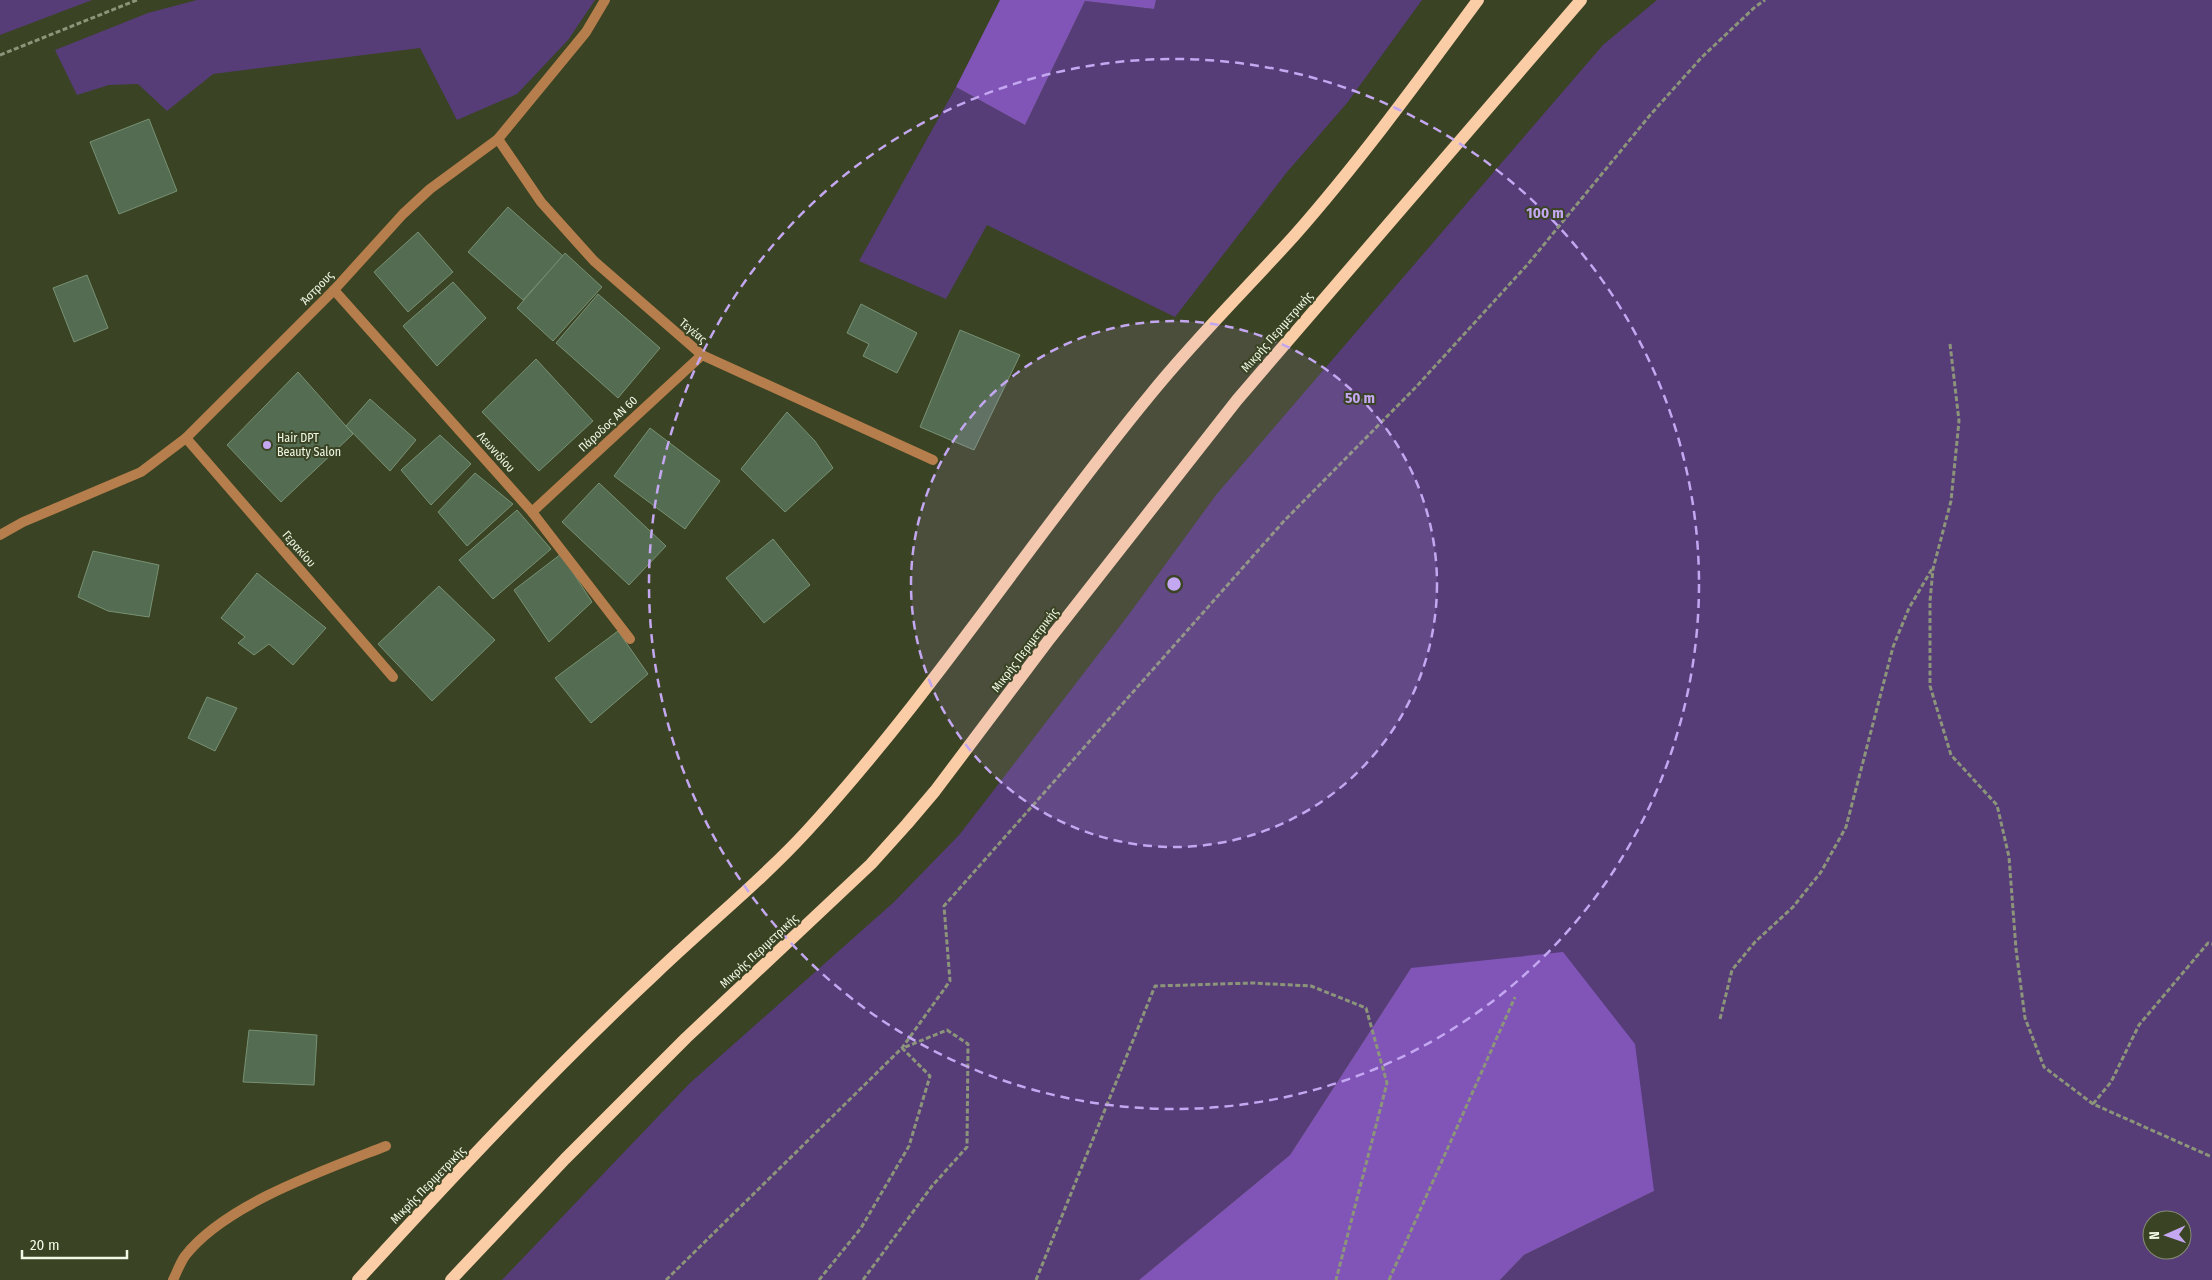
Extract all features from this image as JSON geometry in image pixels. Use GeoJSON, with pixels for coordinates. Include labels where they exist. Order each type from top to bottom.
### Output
{"type":"FeatureCollection","features":[{"type":"Feature","properties":{"kind":"main road","name":"Μικρής Περιμετρικής"},"geometry":{"type":"LineString","coordinates":[[358,1280],[419,1214],[592,1036],[657,971],[766,874],[844,790],[956,651],[1050,522],[1151,393],[1294,236],[1345,175],[1428,69],[1478,0]]}},
{"type":"Feature","properties":{"kind":"main road","name":"Μικρής Περιμετρικής"},"geometry":{"type":"LineString","coordinates":[[451,1280],[565,1159],[679,1045],[872,864],[902,831],[936,791],[1048,641],[1237,400],[1581,0]]}},
{"type":"Feature","properties":{"kind":"street","name":"Άστρους"},"geometry":{"type":"LineString","coordinates":[[0,535],[23,522],[141,472],[186,438],[334,290],[403,214],[430,189],[498,140],[586,32],[605,0]]}},
{"type":"Feature","properties":{"kind":"street","name":"Τεγέας"},"geometry":{"type":"LineString","coordinates":[[498,140],[541,202],[594,261],[702,355],[933,460]]}},
{"type":"Feature","properties":{"kind":"street","name":"Λεωνιδίου"},"geometry":{"type":"LineString","coordinates":[[334,290],[532,512],[630,639]]}},
{"type":"Feature","properties":{"kind":"street","name":"Πάροδος ΑΝ 60"},"geometry":{"type":"LineString","coordinates":[[532,512],[702,355]]}},
{"type":"Feature","properties":{"kind":"street","name":"Γερακίου"},"geometry":{"type":"LineString","coordinates":[[186,438],[394,677]]}},
{"type":"Feature","properties":{"kind":"street"},"geometry":{"type":"LineString","coordinates":[[174,1280],[185,1256],[194,1245],[241,1211],[300,1180],[386,1146]]}},
{"type":"Feature","properties":{"kind":"path"},"geometry":{"type":"LineString","coordinates":[[0,55],[137,0]]}},
{"type":"Feature","properties":{"kind":"path"},"geometry":{"type":"LineString","coordinates":[[666,1280],[902,1048],[950,982],[944,906],[1284,521],[1416,387],[1528,264],[1650,114],[1702,57],[1755,7],[1765,0]]}},
{"type":"Feature","properties":{"kind":"path"},"geometry":{"type":"LineString","coordinates":[[1950,344],[1960,421],[1951,501],[1932,569],[1930,686],[1951,755],[1997,806],[2009,858],[2016,949],[2025,1018],[2044,1068],[2093,1104],[2212,1158]]}},
{"type":"Feature","properties":{"kind":"path"},"geometry":{"type":"LineString","coordinates":[[1720,1019],[1732,970],[1755,942],[1793,907],[1821,872],[1846,827],[1893,647],[1909,608],[1932,569]]}},
{"type":"Feature","properties":{"kind":"path"},"geometry":{"type":"LineString","coordinates":[[2093,1104],[2111,1082],[2139,1025],[2208,943],[2212,944]]}},
{"type":"Feature","properties":{"kind":"path"},"geometry":{"type":"LineString","coordinates":[[1036,1280],[1155,986],[1253,983],[1311,986],[1366,1008],[1387,1083],[1336,1280]]}},
{"type":"Feature","properties":{"kind":"path"},"geometry":{"type":"LineString","coordinates":[[1389,1280],[1515,997]]}},
{"type":"Feature","properties":{"kind":"path"},"geometry":{"type":"LineString","coordinates":[[863,1280],[932,1186],[967,1147],[968,1044],[947,1030],[902,1048]]}},
{"type":"Feature","properties":{"kind":"path"},"geometry":{"type":"LineString","coordinates":[[819,1280],[861,1228],[909,1146],[930,1076],[902,1048]]}},
{"type":"Feature","properties":{"kind":"shaded area"},"geometry":{"type":"Polygon","coordinates":[[[0,0],[92,0],[0,35],[0,0]]]}},
{"type":"Feature","properties":{"kind":"shaded area"},"geometry":{"type":"Polygon","coordinates":[[[197,0],[595,0],[568,40],[517,94],[457,120],[420,48],[213,74],[167,111],[138,84],[109,85],[77,95],[55,50],[148,13],[197,0]]]}},
{"type":"Feature","properties":{"kind":"shaded area"},"geometry":{"type":"Polygon","coordinates":[[[1000,0],[1156,0],[1154,9],[1085,1],[1025,125],[956,87],[1000,0]]]}},
{"type":"Feature","properties":{"kind":"shaded area"},"geometry":{"type":"Polygon","coordinates":[[[1156,0],[1422,0],[1347,103],[1287,172],[1175,317],[987,225],[946,299],[859,261],[956,87],[1025,125],[1085,1],[1154,9],[1156,0]]]}},
{"type":"Feature","properties":{"kind":"shaded area"},"geometry":{"type":"Polygon","coordinates":[[[1657,0],[2212,0],[2212,1280],[1500,1280],[1524,1255],[1654,1191],[1411,968],[1290,1155],[1139,1280],[502,1280],[690,1083],[894,902],[960,834],[1127,617],[1216,495],[1603,45],[1657,0]]]}},
{"type":"Feature","properties":{"kind":"shaded area"},"geometry":{"type":"Polygon","coordinates":[[[1563,952],[1635,1044],[1654,1191],[1524,1255],[1500,1280],[1139,1280],[1290,1155],[1411,968],[1563,952]]]}},
{"type":"Feature","properties":{"kind":"building"},"geometry":{"type":"Polygon","coordinates":[[[149,119],[177,191],[119,214],[90,142],[149,119]]]}},
{"type":"Feature","properties":{"kind":"building"},"geometry":{"type":"Polygon","coordinates":[[[508,207],[563,256],[523,300],[468,252],[508,207]]]}},
{"type":"Feature","properties":{"kind":"building"},"geometry":{"type":"Polygon","coordinates":[[[418,232],[453,272],[408,312],[374,272],[418,232]]]}},
{"type":"Feature","properties":{"kind":"building"},"geometry":{"type":"Polygon","coordinates":[[[565,253],[602,287],[553,341],[517,308],[565,253]]]}},
{"type":"Feature","properties":{"kind":"building"},"geometry":{"type":"Polygon","coordinates":[[[87,275],[108,328],[74,342],[53,288],[87,275]]]}},
{"type":"Feature","properties":{"kind":"building"},"geometry":{"type":"Polygon","coordinates":[[[453,282],[486,318],[437,366],[403,326],[453,282]]]}},
{"type":"Feature","properties":{"kind":"building"},"geometry":{"type":"Polygon","coordinates":[[[598,294],[660,348],[618,398],[556,343],[598,294]]]}},
{"type":"Feature","properties":{"kind":"building"},"geometry":{"type":"Polygon","coordinates":[[[861,304],[917,333],[897,373],[863,356],[869,344],[847,333],[861,304]]]}},
{"type":"Feature","properties":{"kind":"building"},"geometry":{"type":"Polygon","coordinates":[[[960,330],[1020,355],[974,450],[920,427],[960,330]]]}},
{"type":"Feature","properties":{"kind":"building"},"geometry":{"type":"Polygon","coordinates":[[[536,359],[593,421],[539,471],[482,412],[536,359]]]}},
{"type":"Feature","properties":{"kind":"building"},"geometry":{"type":"Polygon","coordinates":[[[298,372],[353,434],[281,502],[227,445],[298,372]]]}},
{"type":"Feature","properties":{"kind":"building"},"geometry":{"type":"Polygon","coordinates":[[[370,399],[416,440],[390,471],[346,426],[370,399]]]}},
{"type":"Feature","properties":{"kind":"building"},"geometry":{"type":"Polygon","coordinates":[[[787,412],[815,441],[833,468],[785,512],[741,469],[787,412]]]}},
{"type":"Feature","properties":{"kind":"building"},"geometry":{"type":"Polygon","coordinates":[[[650,428],[720,481],[685,529],[614,476],[650,428]]]}},
{"type":"Feature","properties":{"kind":"building"},"geometry":{"type":"Polygon","coordinates":[[[440,435],[471,464],[431,505],[401,470],[440,435]]]}},
{"type":"Feature","properties":{"kind":"building"},"geometry":{"type":"Polygon","coordinates":[[[475,473],[513,504],[467,546],[438,512],[475,473]]]}},
{"type":"Feature","properties":{"kind":"building"},"geometry":{"type":"Polygon","coordinates":[[[599,483],[666,546],[629,585],[562,522],[599,483]]]}},
{"type":"Feature","properties":{"kind":"building"},"geometry":{"type":"Polygon","coordinates":[[[517,510],[551,549],[493,599],[459,560],[517,510]]]}},
{"type":"Feature","properties":{"kind":"building"},"geometry":{"type":"Polygon","coordinates":[[[773,539],[810,585],[764,623],[726,578],[773,539]]]}},
{"type":"Feature","properties":{"kind":"building"},"geometry":{"type":"Polygon","coordinates":[[[93,551],[159,565],[149,617],[108,611],[78,597],[93,551]]]}},
{"type":"Feature","properties":{"kind":"building"},"geometry":{"type":"Polygon","coordinates":[[[561,554],[592,602],[549,642],[514,590],[561,554]]]}},
{"type":"Feature","properties":{"kind":"building"},"geometry":{"type":"Polygon","coordinates":[[[257,573],[326,628],[293,665],[269,644],[254,655],[238,643],[245,637],[221,618],[257,573]]]}},
{"type":"Feature","properties":{"kind":"building"},"geometry":{"type":"Polygon","coordinates":[[[439,586],[495,640],[432,701],[378,644],[439,586]]]}},
{"type":"Feature","properties":{"kind":"building"},"geometry":{"type":"Polygon","coordinates":[[[618,631],[648,674],[591,723],[555,678],[618,631]]]}},
{"type":"Feature","properties":{"kind":"building"},"geometry":{"type":"Polygon","coordinates":[[[207,697],[237,708],[215,751],[188,738],[207,697]]]}},
{"type":"Feature","properties":{"kind":"building"},"geometry":{"type":"Polygon","coordinates":[[[249,1030],[317,1035],[314,1085],[243,1082],[249,1030]]]}},
{"type":"Feature","properties":{"kind":"place","name":"Hair DPT Beauty Salon"},"geometry":{"type":"Point","coordinates":[267,445]}}]}
